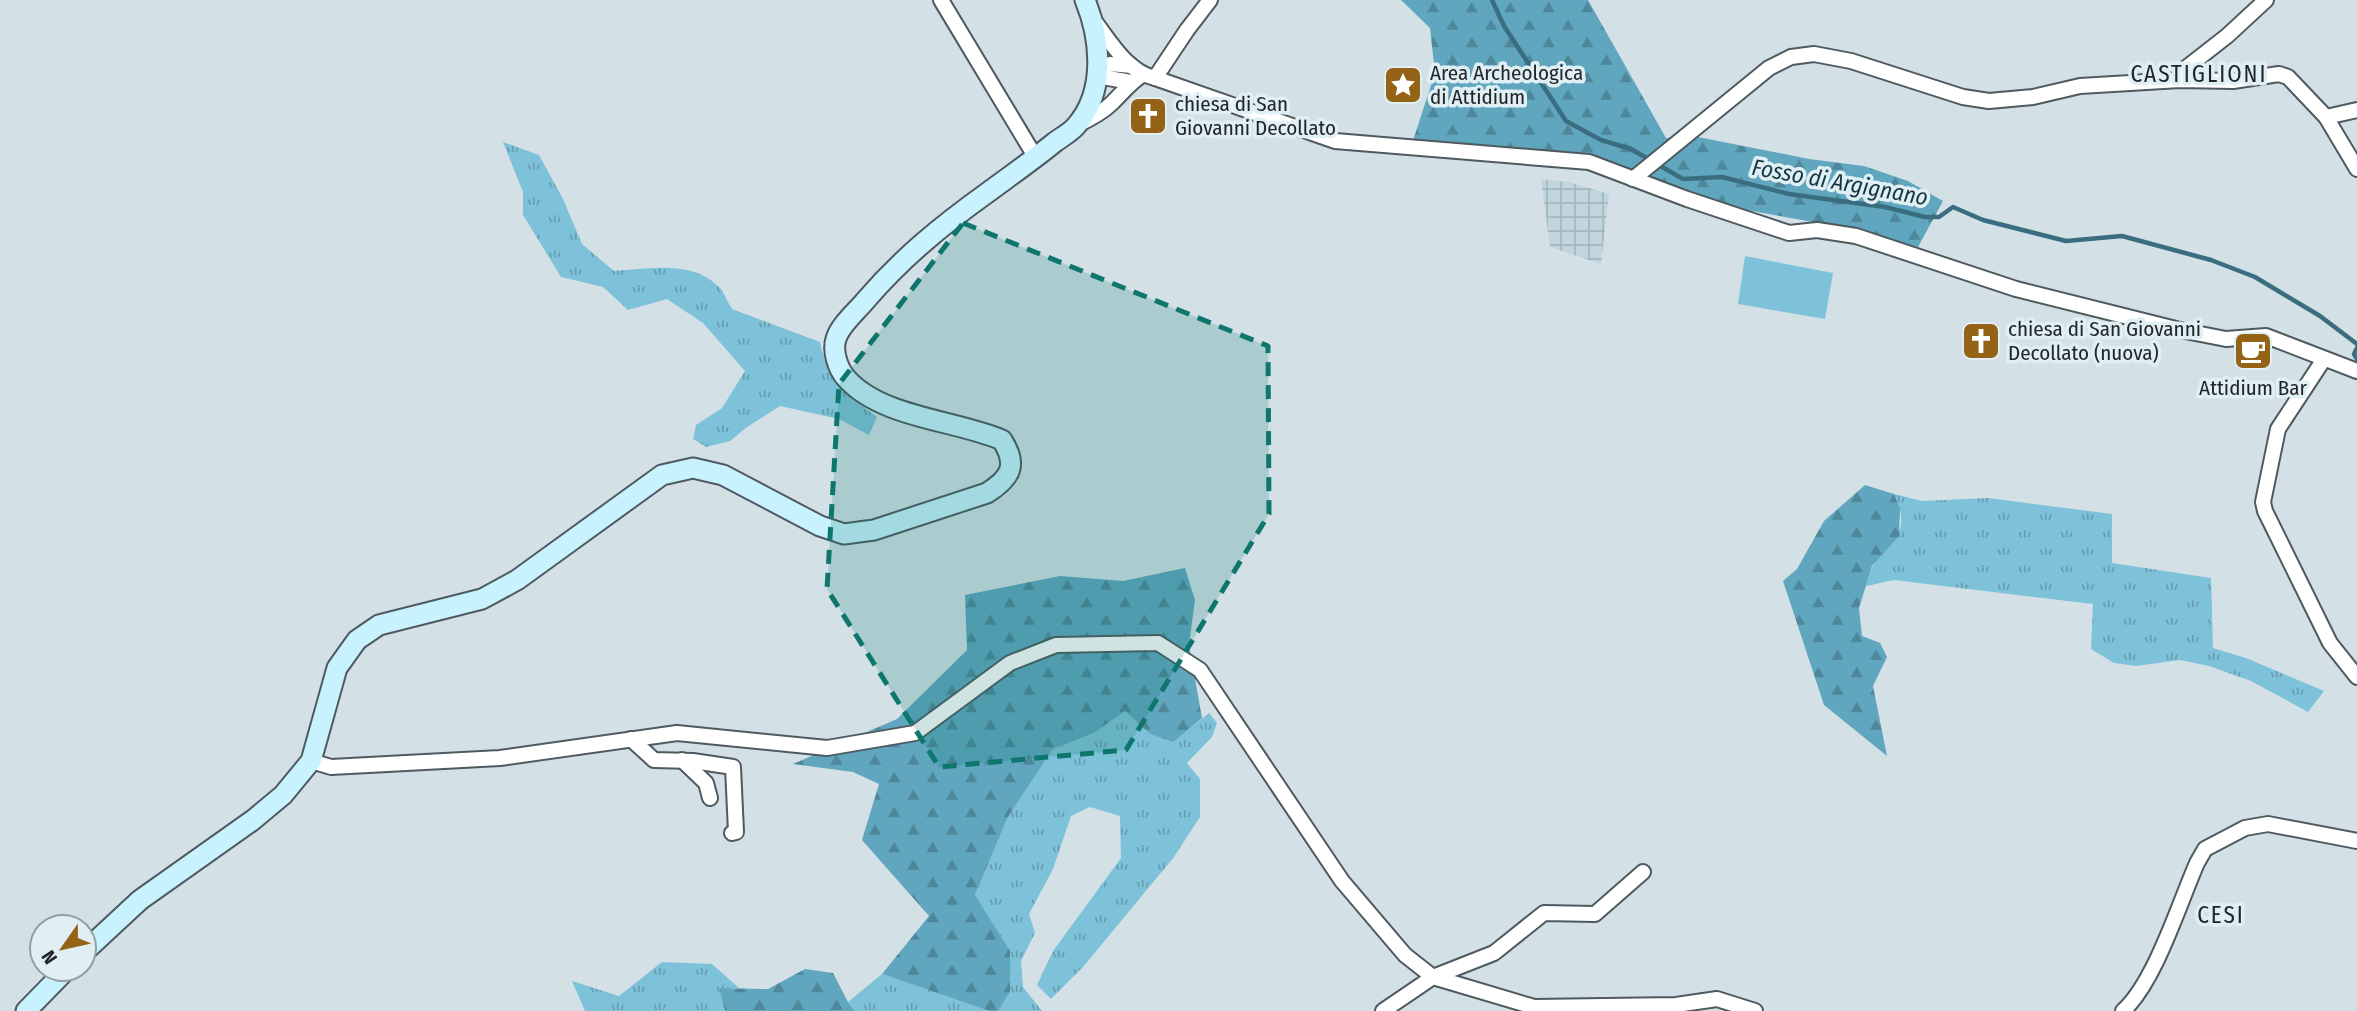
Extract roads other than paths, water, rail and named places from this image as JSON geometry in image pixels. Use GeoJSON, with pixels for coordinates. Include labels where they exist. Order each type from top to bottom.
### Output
{"type":"FeatureCollection","features":[{"type":"Feature","properties":{"kind":"main road"},"geometry":{"type":"LineString","coordinates":[[98,939],[140,900],[253,820],[283,795],[311,761],[337,668],[357,640],[379,625],[482,599],[517,580],[662,475],[692,468],[723,475],[820,526],[844,534],[874,530],[987,493],[1003,483],[1011,467],[1010,453],[1002,440],[919,417],[866,395],[845,378],[836,361],[836,339],[846,323],[902,260],[957,214],[1037,158],[1077,125],[1091,99],[1099,49],[1093,19],[1085,0]]}},
{"type":"Feature","properties":{"kind":"main road"},"geometry":{"type":"LineString","coordinates":[[26,1011],[53,983]]}},
{"type":"Feature","properties":{"kind":"street"},"geometry":{"type":"LineString","coordinates":[[941,0],[1037,158]]}},
{"type":"Feature","properties":{"kind":"street"},"geometry":{"type":"LineString","coordinates":[[1077,125],[1096,116],[1112,103],[1187,30],[1210,0]]}},
{"type":"Feature","properties":{"kind":"street"},"geometry":{"type":"LineString","coordinates":[[2180,80],[2186,68],[2227,36],[2266,0]]}},
{"type":"Feature","properties":{"kind":"street"},"geometry":{"type":"LineString","coordinates":[[1093,19],[1140,75]]}},
{"type":"Feature","properties":{"kind":"street"},"geometry":{"type":"LineString","coordinates":[[1636,176],[1769,68],[1791,57],[1814,54],[1851,61],[1963,97],[1989,101],[2033,97],[2080,86],[2180,80],[2233,81],[2280,74],[2288,77],[2326,117],[2357,169]]}},
{"type":"Feature","properties":{"kind":"street"},"geometry":{"type":"LineString","coordinates":[[1097,71],[1108,78],[1140,75],[1335,141],[1589,162],[1636,176],[1789,233],[1817,230],[1856,236],[2016,289],[2105,312],[2226,339],[2266,336],[2357,371]]}},
{"type":"Feature","properties":{"kind":"street"},"geometry":{"type":"LineString","coordinates":[[2326,117],[2357,110]]}},
{"type":"Feature","properties":{"kind":"street"},"geometry":{"type":"LineString","coordinates":[[2324,359],[2278,429],[2263,502],[2330,643],[2357,677]]}},
{"type":"Feature","properties":{"kind":"street"},"geometry":{"type":"LineString","coordinates":[[311,761],[331,767],[500,758],[677,733],[827,748],[915,733],[1010,663],[1056,645],[1158,643],[1200,670],[1342,881],[1405,955],[1433,977],[1534,1007],[1676,1008],[1717,999],[1755,1011]]}},
{"type":"Feature","properties":{"kind":"street"},"geometry":{"type":"LineString","coordinates":[[631,739],[654,760],[733,767],[736,832],[732,833]]}},
{"type":"Feature","properties":{"kind":"street"},"geometry":{"type":"LineString","coordinates":[[682,761],[706,783],[710,797]]}},
{"type":"Feature","properties":{"kind":"street"},"geometry":{"type":"LineString","coordinates":[[2123,1011],[2133,1002],[2146,982],[2205,849],[2245,828],[2268,824],[2357,841]]}},
{"type":"Feature","properties":{"kind":"street"},"geometry":{"type":"LineString","coordinates":[[1383,1011],[1433,977],[1494,953],[1544,913],[1595,914],[1643,872]]}},
{"type":"Feature","properties":{"kind":"waterway","name":"Fosso di Argignano"},"geometry":{"type":"LineString","coordinates":[[1492,0],[1504,26],[1566,121],[1601,140],[1631,149],[1683,179],[1722,177],[1789,194],[1885,207],[1925,217],[1939,217],[1953,207],[1983,220],[2066,241],[2122,236],[2211,260],[2255,277],[2320,316],[2357,344]]}},
{"type":"Feature","properties":{"kind":"waterway"},"geometry":{"type":"LineString","coordinates":[[2357,348],[2354,354],[2357,359]]}},
{"type":"Feature","properties":{"kind":"place","name":"Area Archeologica di Attidium"},"geometry":{"type":"Point","coordinates":[1403,85]}},
{"type":"Feature","properties":{"kind":"place","name":"chiesa di San Giovanni Decollato"},"geometry":{"type":"Point","coordinates":[1148,116]}},
{"type":"Feature","properties":{"kind":"place","name":"chiesa di San Giovanni Decollato (nuova)"},"geometry":{"type":"Point","coordinates":[1981,341]}},
{"type":"Feature","properties":{"kind":"place","name":"Attidium Bar"},"geometry":{"type":"Point","coordinates":[2253,351]}},
{"type":"Feature","properties":{"kind":"district","name":"CASTIGLIONI"},"geometry":{"type":"Point","coordinates":[2199,74]}},
{"type":"Feature","properties":{"kind":"district","name":"CESI"},"geometry":{"type":"Point","coordinates":[2221,915]}}]}
